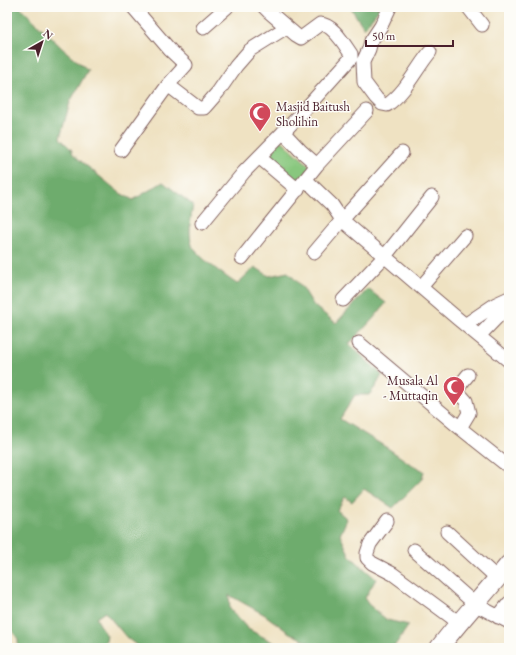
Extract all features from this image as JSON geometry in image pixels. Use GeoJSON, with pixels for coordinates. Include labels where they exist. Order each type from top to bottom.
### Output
{"type":"FeatureCollection","features":[{"type":"Feature","properties":{"kind":"main road"},"geometry":{"type":"LineString","coordinates":[[439,648],[458,622],[476,604],[509,564]]}},
{"type":"Feature","properties":{"kind":"street"},"geometry":{"type":"LineString","coordinates":[[121,150],[168,85],[186,65],[170,50],[133,7]]}},
{"type":"Feature","properties":{"kind":"street"},"geometry":{"type":"LineString","coordinates":[[202,28],[227,7]]}},
{"type":"Feature","properties":{"kind":"street"},"geometry":{"type":"LineString","coordinates":[[202,223],[244,172],[335,78],[349,62],[352,56],[330,28],[325,24],[320,24],[301,38],[268,12],[264,7]]}},
{"type":"Feature","properties":{"kind":"street"},"geometry":{"type":"LineString","coordinates":[[390,7],[381,26],[371,41],[363,62],[364,82],[376,98],[382,104],[387,105],[393,100],[403,90],[420,64],[430,52]]}},
{"type":"Feature","properties":{"kind":"street"},"geometry":{"type":"LineString","coordinates":[[468,7],[482,25]]}},
{"type":"Feature","properties":{"kind":"street"},"geometry":{"type":"LineString","coordinates":[[168,85],[198,108],[204,108],[250,50],[287,27]]}},
{"type":"Feature","properties":{"kind":"street"},"geometry":{"type":"LineString","coordinates":[[242,258],[317,165],[367,111]]}},
{"type":"Feature","properties":{"kind":"street"},"geometry":{"type":"LineString","coordinates":[[283,132],[317,165]]}},
{"type":"Feature","properties":{"kind":"street"},"geometry":{"type":"LineString","coordinates":[[314,253],[402,153]]}},
{"type":"Feature","properties":{"kind":"street"},"geometry":{"type":"LineString","coordinates":[[259,157],[332,205],[342,220],[509,361]]}},
{"type":"Feature","properties":{"kind":"street"},"geometry":{"type":"LineString","coordinates":[[343,300],[385,256],[432,197]]}},
{"type":"Feature","properties":{"kind":"street"},"geometry":{"type":"LineString","coordinates":[[421,287],[465,236]]}},
{"type":"Feature","properties":{"kind":"street"},"geometry":{"type":"LineString","coordinates":[[479,336],[509,298]]}},
{"type":"Feature","properties":{"kind":"street"},"geometry":{"type":"LineString","coordinates":[[465,324],[502,308]]}},
{"type":"Feature","properties":{"kind":"street"},"geometry":{"type":"LineString","coordinates":[[358,343],[509,467]]}},
{"type":"Feature","properties":{"kind":"street"},"geometry":{"type":"LineString","coordinates":[[460,428],[469,413],[466,401],[458,392],[460,385],[468,375]]}},
{"type":"Feature","properties":{"kind":"street"},"geometry":{"type":"LineString","coordinates":[[387,521],[370,544],[367,558],[372,563],[393,574],[458,622]]}},
{"type":"Feature","properties":{"kind":"street"},"geometry":{"type":"LineString","coordinates":[[447,532],[497,578]]}},
{"type":"Feature","properties":{"kind":"street"},"geometry":{"type":"LineString","coordinates":[[414,550],[476,604],[503,619],[509,603]]}},
{"type":"Feature","properties":{"kind":"green space"},"geometry":{"type":"Polygon","coordinates":[[[7,7],[20,7],[63,49],[88,70],[70,102],[60,138],[71,149],[73,154],[82,162],[120,193],[133,200],[163,182],[193,205],[190,230],[192,245],[194,249],[212,266],[237,284],[255,267],[269,276],[288,272],[303,288],[314,306],[336,323],[368,289],[386,303],[349,344],[382,375],[369,395],[355,395],[340,419],[424,471],[422,479],[393,508],[364,489],[352,502],[345,497],[337,510],[347,519],[340,535],[350,556],[376,579],[365,598],[368,604],[387,620],[409,625],[393,648],[319,648],[288,632],[265,615],[229,595],[230,609],[248,629],[284,648],[140,648],[127,638],[105,612],[96,618],[107,636],[104,648],[18,648],[18,639],[7,624],[7,7]]]}},
{"type":"Feature","properties":{"kind":"green space"},"geometry":{"type":"Polygon","coordinates":[[[350,7],[381,7],[364,28],[350,7]]]}},
{"type":"Feature","properties":{"kind":"green space"},"geometry":{"type":"Polygon","coordinates":[[[281,140],[311,167],[297,183],[267,156],[281,140]]]}},
{"type":"Feature","properties":{"kind":"place","name":"Masjid Baitush Sholihin"},"geometry":{"type":"Point","coordinates":[260,132]}},
{"type":"Feature","properties":{"kind":"place","name":"Musala Al - Muttaqin"},"geometry":{"type":"Point","coordinates":[454,406]}}]}
